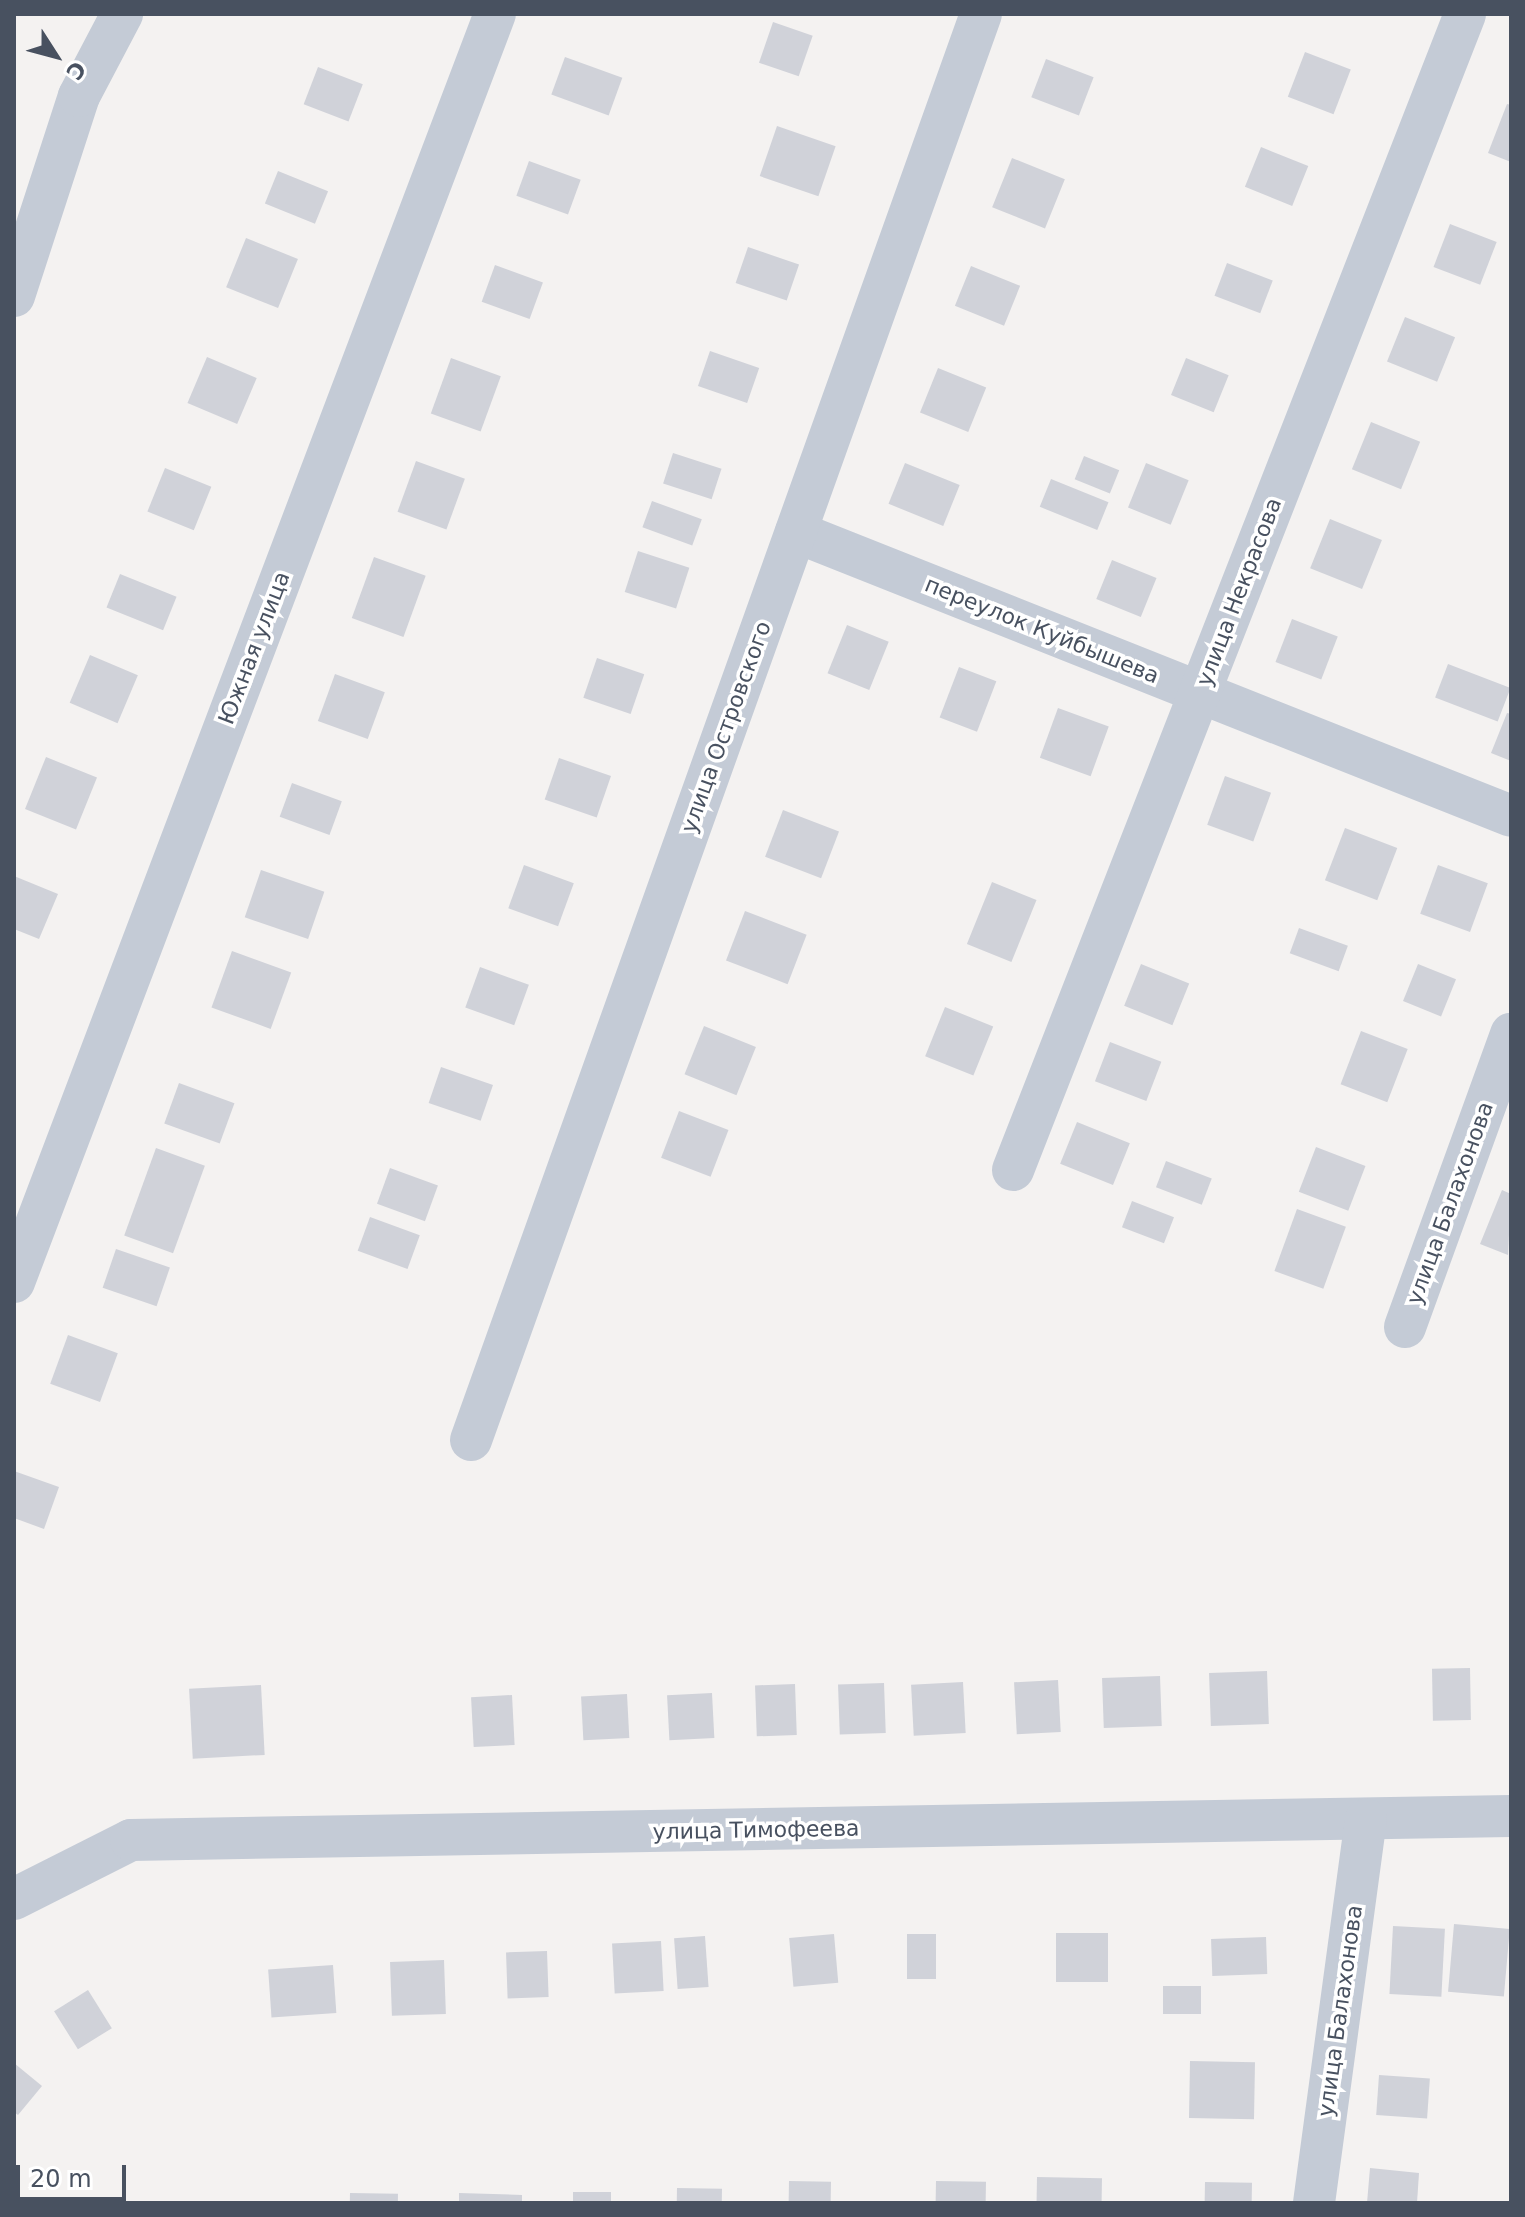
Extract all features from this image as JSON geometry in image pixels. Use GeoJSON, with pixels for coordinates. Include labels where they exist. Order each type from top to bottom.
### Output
{"type":"FeatureCollection","features":[{"type":"Feature","properties":{"kind":"street"},"geometry":{"type":"LineString","coordinates":[[14,296],[79,96],[122,14]]}},
{"type":"Feature","properties":{"kind":"street","name":"Южная улица"},"geometry":{"type":"LineString","coordinates":[[14,1282],[495,14]]}},
{"type":"Feature","properties":{"kind":"street","name":"улица Островского"},"geometry":{"type":"LineString","coordinates":[[471,1440],[981,14]]}},
{"type":"Feature","properties":{"kind":"street","name":"улица Некрасова"},"geometry":{"type":"LineString","coordinates":[[1013,1170],[1465,14]]}},
{"type":"Feature","properties":{"kind":"street","name":"переулок Куйбышева"},"geometry":{"type":"LineString","coordinates":[[796,532],[1511,816]]}},
{"type":"Feature","properties":{"kind":"street","name":"улица Балахонова"},"geometry":{"type":"LineString","coordinates":[[1405,1327],[1511,1034]]}},
{"type":"Feature","properties":{"kind":"street","name":"улица Тимофеева"},"geometry":{"type":"LineString","coordinates":[[14,1899],[131,1840],[1511,1816]]}},
{"type":"Feature","properties":{"kind":"street","name":"улица Балахонова"},"geometry":{"type":"LineString","coordinates":[[1314,2203],[1366,1820]]}},
{"type":"Feature","properties":{"kind":"building"},"geometry":{"type":"Polygon","coordinates":[[[773,22],[813,36],[799,76],[759,63],[773,22]]]}},
{"type":"Feature","properties":{"kind":"building"},"geometry":{"type":"Polygon","coordinates":[[[1305,52],[1351,70],[1334,114],[1288,97],[1305,52]]]}},
{"type":"Feature","properties":{"kind":"building"},"geometry":{"type":"Polygon","coordinates":[[[565,57],[622,78],[609,115],[551,95],[565,57]]]}},
{"type":"Feature","properties":{"kind":"building"},"geometry":{"type":"Polygon","coordinates":[[[1046,59],[1094,77],[1079,116],[1031,97],[1046,59]]]}},
{"type":"Feature","properties":{"kind":"building"},"geometry":{"type":"Polygon","coordinates":[[[318,67],[363,84],[348,122],[304,104],[318,67]]]}},
{"type":"Feature","properties":{"kind":"building"},"geometry":{"type":"Polygon","coordinates":[[[1507,104],[1511,105],[1511,162],[1488,153],[1507,104]]]}},
{"type":"Feature","properties":{"kind":"building"},"geometry":{"type":"Polygon","coordinates":[[[777,126],[836,146],[818,196],[760,176],[777,126]]]}},
{"type":"Feature","properties":{"kind":"building"},"geometry":{"type":"Polygon","coordinates":[[[1261,147],[1308,166],[1292,206],[1245,187],[1261,147]]]}},
{"type":"Feature","properties":{"kind":"building"},"geometry":{"type":"Polygon","coordinates":[[[1012,158],[1065,179],[1045,228],[992,207],[1012,158]]]}},
{"type":"Feature","properties":{"kind":"building"},"geometry":{"type":"Polygon","coordinates":[[[529,161],[581,180],[568,215],[516,196],[529,161]]]}},
{"type":"Feature","properties":{"kind":"building"},"geometry":{"type":"Polygon","coordinates":[[[278,171],[328,191],[315,224],[265,203],[278,171]]]}},
{"type":"Feature","properties":{"kind":"building"},"geometry":{"type":"Polygon","coordinates":[[[1450,224],[1497,242],[1480,285],[1434,267],[1450,224]]]}},
{"type":"Feature","properties":{"kind":"building"},"geometry":{"type":"Polygon","coordinates":[[[246,238],[298,259],[278,308],[226,287],[246,238]]]}},
{"type":"Feature","properties":{"kind":"building"},"geometry":{"type":"Polygon","coordinates":[[[748,247],[799,265],[787,301],[736,283],[748,247]]]}},
{"type":"Feature","properties":{"kind":"building"},"geometry":{"type":"Polygon","coordinates":[[[1227,263],[1273,281],[1260,313],[1214,296],[1227,263]]]}},
{"type":"Feature","properties":{"kind":"building"},"geometry":{"type":"Polygon","coordinates":[[[495,265],[543,282],[530,319],[482,302],[495,265]]]}},
{"type":"Feature","properties":{"kind":"building"},"geometry":{"type":"Polygon","coordinates":[[[971,266],[1020,286],[1004,326],[955,306],[971,266]]]}},
{"type":"Feature","properties":{"kind":"building"},"geometry":{"type":"Polygon","coordinates":[[[1405,317],[1455,337],[1437,382],[1387,362],[1405,317]]]}},
{"type":"Feature","properties":{"kind":"building"},"geometry":{"type":"Polygon","coordinates":[[[710,351],[759,368],[747,403],[698,386],[710,351]]]}},
{"type":"Feature","properties":{"kind":"building"},"geometry":{"type":"Polygon","coordinates":[[[207,357],[257,378],[237,424],[187,403],[207,357]]]}},
{"type":"Feature","properties":{"kind":"building"},"geometry":{"type":"Polygon","coordinates":[[[451,358],[501,376],[481,432],[431,413],[451,358]]]}},
{"type":"Feature","properties":{"kind":"building"},"geometry":{"type":"Polygon","coordinates":[[[1186,358],[1229,375],[1214,412],[1171,395],[1186,358]]]}},
{"type":"Feature","properties":{"kind":"building"},"geometry":{"type":"Polygon","coordinates":[[[938,368],[986,387],[968,432],[920,413],[938,368]]]}},
{"type":"Feature","properties":{"kind":"building"},"geometry":{"type":"Polygon","coordinates":[[[1371,422],[1420,442],[1401,489],[1352,469],[1371,422]]]}},
{"type":"Feature","properties":{"kind":"building"},"geometry":{"type":"Polygon","coordinates":[[[673,453],[722,469],[712,499],[663,483],[673,453]]]}},
{"type":"Feature","properties":{"kind":"building"},"geometry":{"type":"Polygon","coordinates":[[[1084,456],[1119,470],[1110,493],[1075,479],[1084,456]]]}},
{"type":"Feature","properties":{"kind":"building"},"geometry":{"type":"Polygon","coordinates":[[[416,461],[465,479],[446,530],[398,512],[416,461]]]}},
{"type":"Feature","properties":{"kind":"building"},"geometry":{"type":"Polygon","coordinates":[[[905,463],[960,485],[943,526],[889,504],[905,463]]]}},
{"type":"Feature","properties":{"kind":"building"},"geometry":{"type":"Polygon","coordinates":[[[1146,463],[1189,480],[1171,525],[1128,508],[1146,463]]]}},
{"type":"Feature","properties":{"kind":"building"},"geometry":{"type":"Polygon","coordinates":[[[165,468],[211,487],[194,530],[147,512],[165,468]]]}},
{"type":"Feature","properties":{"kind":"building"},"geometry":{"type":"Polygon","coordinates":[[[1051,479],[1108,502],[1097,530],[1040,507],[1051,479]]]}},
{"type":"Feature","properties":{"kind":"building"},"geometry":{"type":"Polygon","coordinates":[[[652,501],[702,519],[692,545],[642,527],[652,501]]]}},
{"type":"Feature","properties":{"kind":"building"},"geometry":{"type":"Polygon","coordinates":[[[1330,519],[1382,540],[1362,589],[1310,568],[1330,519]]]}},
{"type":"Feature","properties":{"kind":"building"},"geometry":{"type":"Polygon","coordinates":[[[638,551],[689,568],[676,609],[625,592],[638,551]]]}},
{"type":"Feature","properties":{"kind":"building"},"geometry":{"type":"Polygon","coordinates":[[[374,557],[426,576],[403,637],[352,618],[374,557]]]}},
{"type":"Feature","properties":{"kind":"building"},"geometry":{"type":"Polygon","coordinates":[[[1112,560],[1157,578],[1141,617],[1096,599],[1112,560]]]}},
{"type":"Feature","properties":{"kind":"building"},"geometry":{"type":"Polygon","coordinates":[[[120,574],[177,597],[163,630],[107,607],[120,574]]]}},
{"type":"Feature","properties":{"kind":"building"},"geometry":{"type":"Polygon","coordinates":[[[1292,619],[1338,637],[1321,680],[1276,662],[1292,619]]]}},
{"type":"Feature","properties":{"kind":"building"},"geometry":{"type":"Polygon","coordinates":[[[847,625],[889,642],[869,690],[828,673],[847,625]]]}},
{"type":"Feature","properties":{"kind":"building"},"geometry":{"type":"Polygon","coordinates":[[[90,655],[138,675],[118,723],[70,703],[90,655]]]}},
{"type":"Feature","properties":{"kind":"building"},"geometry":{"type":"Polygon","coordinates":[[[597,658],[644,674],[631,714],[583,698],[597,658]]]}},
{"type":"Feature","properties":{"kind":"building"},"geometry":{"type":"Polygon","coordinates":[[[1448,664],[1511,688],[1498,722],[1435,698],[1448,664]]]}},
{"type":"Feature","properties":{"kind":"building"},"geometry":{"type":"Polygon","coordinates":[[[959,667],[996,681],[977,732],[940,717],[959,667]]]}},
{"type":"Feature","properties":{"kind":"building"},"geometry":{"type":"Polygon","coordinates":[[[335,674],[385,692],[368,739],[318,721],[335,674]]]}},
{"type":"Feature","properties":{"kind":"building"},"geometry":{"type":"Polygon","coordinates":[[[1058,708],[1109,726],[1091,776],[1040,758],[1058,708]]]}},
{"type":"Feature","properties":{"kind":"building"},"geometry":{"type":"Polygon","coordinates":[[[1507,713],[1511,714],[1511,761],[1491,753],[1507,713]]]}},
{"type":"Feature","properties":{"kind":"building"},"geometry":{"type":"Polygon","coordinates":[[[46,757],[97,778],[76,830],[25,809],[46,757]]]}},
{"type":"Feature","properties":{"kind":"building"},"geometry":{"type":"Polygon","coordinates":[[[559,758],[611,776],[597,818],[545,800],[559,758]]]}},
{"type":"Feature","properties":{"kind":"building"},"geometry":{"type":"Polygon","coordinates":[[[1225,776],[1271,793],[1253,842],[1207,825],[1225,776]]]}},
{"type":"Feature","properties":{"kind":"building"},"geometry":{"type":"Polygon","coordinates":[[[292,783],[342,801],[329,835],[280,817],[292,783]]]}},
{"type":"Feature","properties":{"kind":"building"},"geometry":{"type":"Polygon","coordinates":[[[783,810],[839,832],[821,878],[765,857],[783,810]]]}},
{"type":"Feature","properties":{"kind":"building"},"geometry":{"type":"Polygon","coordinates":[[[1345,828],[1397,848],[1377,900],[1325,880],[1345,828]]]}},
{"type":"Feature","properties":{"kind":"building"},"geometry":{"type":"Polygon","coordinates":[[[524,865],[574,883],[558,926],[508,908],[524,865]]]}},
{"type":"Feature","properties":{"kind":"building"},"geometry":{"type":"Polygon","coordinates":[[[1438,865],[1488,883],[1470,932],[1420,914],[1438,865]]]}},
{"type":"Feature","properties":{"kind":"building"},"geometry":{"type":"Polygon","coordinates":[[[261,870],[324,892],[308,939],[245,917],[261,870]]]}},
{"type":"Feature","properties":{"kind":"building"},"geometry":{"type":"Polygon","coordinates":[[[14,876],[58,894],[39,939],[14,929],[14,876]]]}},
{"type":"Feature","properties":{"kind":"building"},"geometry":{"type":"Polygon","coordinates":[[[992,882],[1037,900],[1011,962],[967,944],[992,882]]]}},
{"type":"Feature","properties":{"kind":"building"},"geometry":{"type":"Polygon","coordinates":[[[745,911],[807,935],[788,984],[726,960],[745,911]]]}},
{"type":"Feature","properties":{"kind":"building"},"geometry":{"type":"Polygon","coordinates":[[[1299,928],[1348,946],[1339,971],[1290,953],[1299,928]]]}},
{"type":"Feature","properties":{"kind":"building"},"geometry":{"type":"Polygon","coordinates":[[[232,951],[291,973],[271,1029],[211,1007],[232,951]]]}},
{"type":"Feature","properties":{"kind":"building"},"geometry":{"type":"Polygon","coordinates":[[[1141,964],[1189,983],[1172,1025],[1124,1006],[1141,964]]]}},
{"type":"Feature","properties":{"kind":"building"},"geometry":{"type":"Polygon","coordinates":[[[1418,964],[1456,979],[1441,1016],[1403,1001],[1418,964]]]}},
{"type":"Feature","properties":{"kind":"building"},"geometry":{"type":"Polygon","coordinates":[[[480,967],[529,985],[514,1025],[465,1007],[480,967]]]}},
{"type":"Feature","properties":{"kind":"building"},"geometry":{"type":"Polygon","coordinates":[[[945,1007],[993,1026],[973,1076],[925,1056],[945,1007]]]}},
{"type":"Feature","properties":{"kind":"building"},"geometry":{"type":"Polygon","coordinates":[[[704,1026],[756,1047],[736,1095],[685,1074],[704,1026]]]}},
{"type":"Feature","properties":{"kind":"building"},"geometry":{"type":"Polygon","coordinates":[[[1361,1031],[1408,1049],[1387,1102],[1341,1084],[1361,1031]]]}},
{"type":"Feature","properties":{"kind":"building"},"geometry":{"type":"Polygon","coordinates":[[[1110,1042],[1161,1062],[1146,1101],[1095,1081],[1110,1042]]]}},
{"type":"Feature","properties":{"kind":"building"},"geometry":{"type":"Polygon","coordinates":[[[441,1067],[493,1085],[481,1121],[429,1103],[441,1067]]]}},
{"type":"Feature","properties":{"kind":"building"},"geometry":{"type":"Polygon","coordinates":[[[179,1083],[234,1103],[220,1144],[164,1123],[179,1083]]]}},
{"type":"Feature","properties":{"kind":"building"},"geometry":{"type":"Polygon","coordinates":[[[679,1111],[728,1130],[711,1177],[661,1158],[679,1111]]]}},
{"type":"Feature","properties":{"kind":"building"},"geometry":{"type":"Polygon","coordinates":[[[1077,1122],[1130,1143],[1113,1185],[1060,1164],[1077,1122]]]}},
{"type":"Feature","properties":{"kind":"building"},"geometry":{"type":"Polygon","coordinates":[[[1316,1147],[1365,1166],[1348,1211],[1299,1192],[1316,1147]]]}},
{"type":"Feature","properties":{"kind":"building"},"geometry":{"type":"Polygon","coordinates":[[[156,1148],[205,1166],[173,1253],[124,1235],[156,1148]]]}},
{"type":"Feature","properties":{"kind":"building"},"geometry":{"type":"Polygon","coordinates":[[[1166,1161],[1212,1179],[1202,1205],[1156,1187],[1166,1161]]]}},
{"type":"Feature","properties":{"kind":"building"},"geometry":{"type":"Polygon","coordinates":[[[390,1168],[438,1185],[425,1221],[377,1204],[390,1168]]]}},
{"type":"Feature","properties":{"kind":"building"},"geometry":{"type":"Polygon","coordinates":[[[1502,1190],[1511,1194],[1508,1255],[1480,1244],[1502,1190]]]}},
{"type":"Feature","properties":{"kind":"building"},"geometry":{"type":"Polygon","coordinates":[[[1132,1201],[1174,1217],[1164,1243],[1122,1227],[1132,1201]]]}},
{"type":"Feature","properties":{"kind":"building"},"geometry":{"type":"Polygon","coordinates":[[[1297,1209],[1346,1227],[1323,1289],[1274,1271],[1297,1209]]]}},
{"type":"Feature","properties":{"kind":"building"},"geometry":{"type":"Polygon","coordinates":[[[370,1217],[420,1235],[407,1269],[358,1251],[370,1217]]]}},
{"type":"Feature","properties":{"kind":"building"},"geometry":{"type":"Polygon","coordinates":[[[116,1249],[170,1268],[157,1306],[103,1288],[116,1249]]]}},
{"type":"Feature","properties":{"kind":"building"},"geometry":{"type":"Polygon","coordinates":[[[68,1335],[118,1353],[100,1402],[50,1384],[68,1335]]]}},
{"type":"Feature","properties":{"kind":"building"},"geometry":{"type":"Polygon","coordinates":[[[14,1471],[59,1487],[44,1529],[14,1518],[14,1471]]]}},
{"type":"Feature","properties":{"kind":"building"},"geometry":{"type":"Polygon","coordinates":[[[1470,1668],[1471,1720],[1433,1721],[1432,1669],[1470,1668]]]}},
{"type":"Feature","properties":{"kind":"building"},"geometry":{"type":"Polygon","coordinates":[[[1267,1671],[1269,1724],[1211,1726],[1209,1673],[1267,1671]]]}},
{"type":"Feature","properties":{"kind":"building"},"geometry":{"type":"Polygon","coordinates":[[[1160,1676],[1162,1726],[1104,1728],[1102,1678],[1160,1676]]]}},
{"type":"Feature","properties":{"kind":"building"},"geometry":{"type":"Polygon","coordinates":[[[1058,1680],[1061,1732],[1017,1734],[1014,1682],[1058,1680]]]}},
{"type":"Feature","properties":{"kind":"building"},"geometry":{"type":"Polygon","coordinates":[[[963,1682],[966,1733],[914,1736],[911,1685],[963,1682]]]}},
{"type":"Feature","properties":{"kind":"building"},"geometry":{"type":"Polygon","coordinates":[[[884,1683],[886,1733],[840,1735],[838,1685],[884,1683]]]}},
{"type":"Feature","properties":{"kind":"building"},"geometry":{"type":"Polygon","coordinates":[[[795,1684],[797,1735],[757,1736],[755,1685],[795,1684]]]}},
{"type":"Feature","properties":{"kind":"building"},"geometry":{"type":"Polygon","coordinates":[[[261,1685],[265,1755],[193,1759],[189,1689],[261,1685]]]}},
{"type":"Feature","properties":{"kind":"building"},"geometry":{"type":"Polygon","coordinates":[[[712,1693],[714,1738],[669,1740],[667,1695],[712,1693]]]}},
{"type":"Feature","properties":{"kind":"building"},"geometry":{"type":"Polygon","coordinates":[[[627,1694],[629,1738],[583,1740],[581,1696],[627,1694]]]}},
{"type":"Feature","properties":{"kind":"building"},"geometry":{"type":"Polygon","coordinates":[[[512,1695],[515,1745],[474,1747],[471,1697],[512,1695]]]}},
{"type":"Feature","properties":{"kind":"building"},"geometry":{"type":"Polygon","coordinates":[[[1454,1924],[1510,1929],[1504,1997],[1448,1992],[1454,1924]]]}},
{"type":"Feature","properties":{"kind":"building"},"geometry":{"type":"Polygon","coordinates":[[[1393,1926],[1445,1929],[1441,1997],[1389,1994],[1393,1926]]]}},
{"type":"Feature","properties":{"kind":"building"},"geometry":{"type":"Polygon","coordinates":[[[1056,1933],[1108,1933],[1108,1982],[1056,1982],[1056,1933]]]}},
{"type":"Feature","properties":{"kind":"building"},"geometry":{"type":"Polygon","coordinates":[[[834,1934],[838,1983],[793,1987],[789,1938],[834,1934]]]}},
{"type":"Feature","properties":{"kind":"building"},"geometry":{"type":"Polygon","coordinates":[[[907,1934],[936,1934],[936,1979],[907,1979],[907,1934]]]}},
{"type":"Feature","properties":{"kind":"building"},"geometry":{"type":"Polygon","coordinates":[[[705,1936],[709,1987],[678,1989],[674,1938],[705,1936]]]}},
{"type":"Feature","properties":{"kind":"building"},"geometry":{"type":"Polygon","coordinates":[[[1266,1937],[1267,1974],[1212,1976],[1211,1939],[1266,1937]]]}},
{"type":"Feature","properties":{"kind":"building"},"geometry":{"type":"Polygon","coordinates":[[[661,1941],[664,1991],[615,1993],[612,1944],[661,1941]]]}},
{"type":"Feature","properties":{"kind":"building"},"geometry":{"type":"Polygon","coordinates":[[[547,1951],[549,1997],[508,1998],[506,1952],[547,1951]]]}},
{"type":"Feature","properties":{"kind":"building"},"geometry":{"type":"Polygon","coordinates":[[[444,1960],[446,2014],[392,2016],[390,1962],[444,1960]]]}},
{"type":"Feature","properties":{"kind":"building"},"geometry":{"type":"Polygon","coordinates":[[[333,1965],[336,2013],[272,2017],[268,1970],[333,1965]]]}},
{"type":"Feature","properties":{"kind":"building"},"geometry":{"type":"Polygon","coordinates":[[[1163,1986],[1201,1986],[1201,2014],[1163,2014],[1163,1986]]]}},
{"type":"Feature","properties":{"kind":"building"},"geometry":{"type":"Polygon","coordinates":[[[88,1990],[112,2028],[78,2049],[54,2011],[88,1990]]]}},
{"type":"Feature","properties":{"kind":"building"},"geometry":{"type":"Polygon","coordinates":[[[1190,2061],[1255,2062],[1254,2119],[1189,2118],[1190,2061]]]}},
{"type":"Feature","properties":{"kind":"building"},"geometry":{"type":"Polygon","coordinates":[[[14,2063],[42,2086],[18,2115],[14,2112],[14,2063]]]}},
{"type":"Feature","properties":{"kind":"building"},"geometry":{"type":"Polygon","coordinates":[[[1379,2075],[1430,2079],[1427,2118],[1376,2115],[1379,2075]]]}},
{"type":"Feature","properties":{"kind":"building"},"geometry":{"type":"Polygon","coordinates":[[[1370,2168],[1419,2173],[1417,2203],[1367,2203],[1370,2168]]]}},
{"type":"Feature","properties":{"kind":"building"},"geometry":{"type":"Polygon","coordinates":[[[1037,2177],[1102,2178],[1102,2203],[1037,2203],[1037,2177]]]}},
{"type":"Feature","properties":{"kind":"building"},"geometry":{"type":"Polygon","coordinates":[[[789,2181],[831,2182],[831,2203],[789,2203],[789,2181]]]}},
{"type":"Feature","properties":{"kind":"building"},"geometry":{"type":"Polygon","coordinates":[[[936,2181],[986,2182],[986,2203],[936,2203],[936,2181]]]}},
{"type":"Feature","properties":{"kind":"building"},"geometry":{"type":"Polygon","coordinates":[[[1205,2182],[1252,2183],[1252,2203],[1205,2203],[1205,2182]]]}},
{"type":"Feature","properties":{"kind":"building"},"geometry":{"type":"Polygon","coordinates":[[[677,2188],[722,2189],[722,2203],[677,2203],[677,2188]]]}},
{"type":"Feature","properties":{"kind":"building"},"geometry":{"type":"Polygon","coordinates":[[[573,2192],[611,2192],[611,2203],[573,2203],[573,2192]]]}},
{"type":"Feature","properties":{"kind":"building"},"geometry":{"type":"Polygon","coordinates":[[[350,2193],[398,2194],[398,2203],[350,2203],[350,2193]]]}},
{"type":"Feature","properties":{"kind":"building"},"geometry":{"type":"Polygon","coordinates":[[[459,2193],[522,2195],[522,2203],[459,2203],[459,2193]]]}}]}
